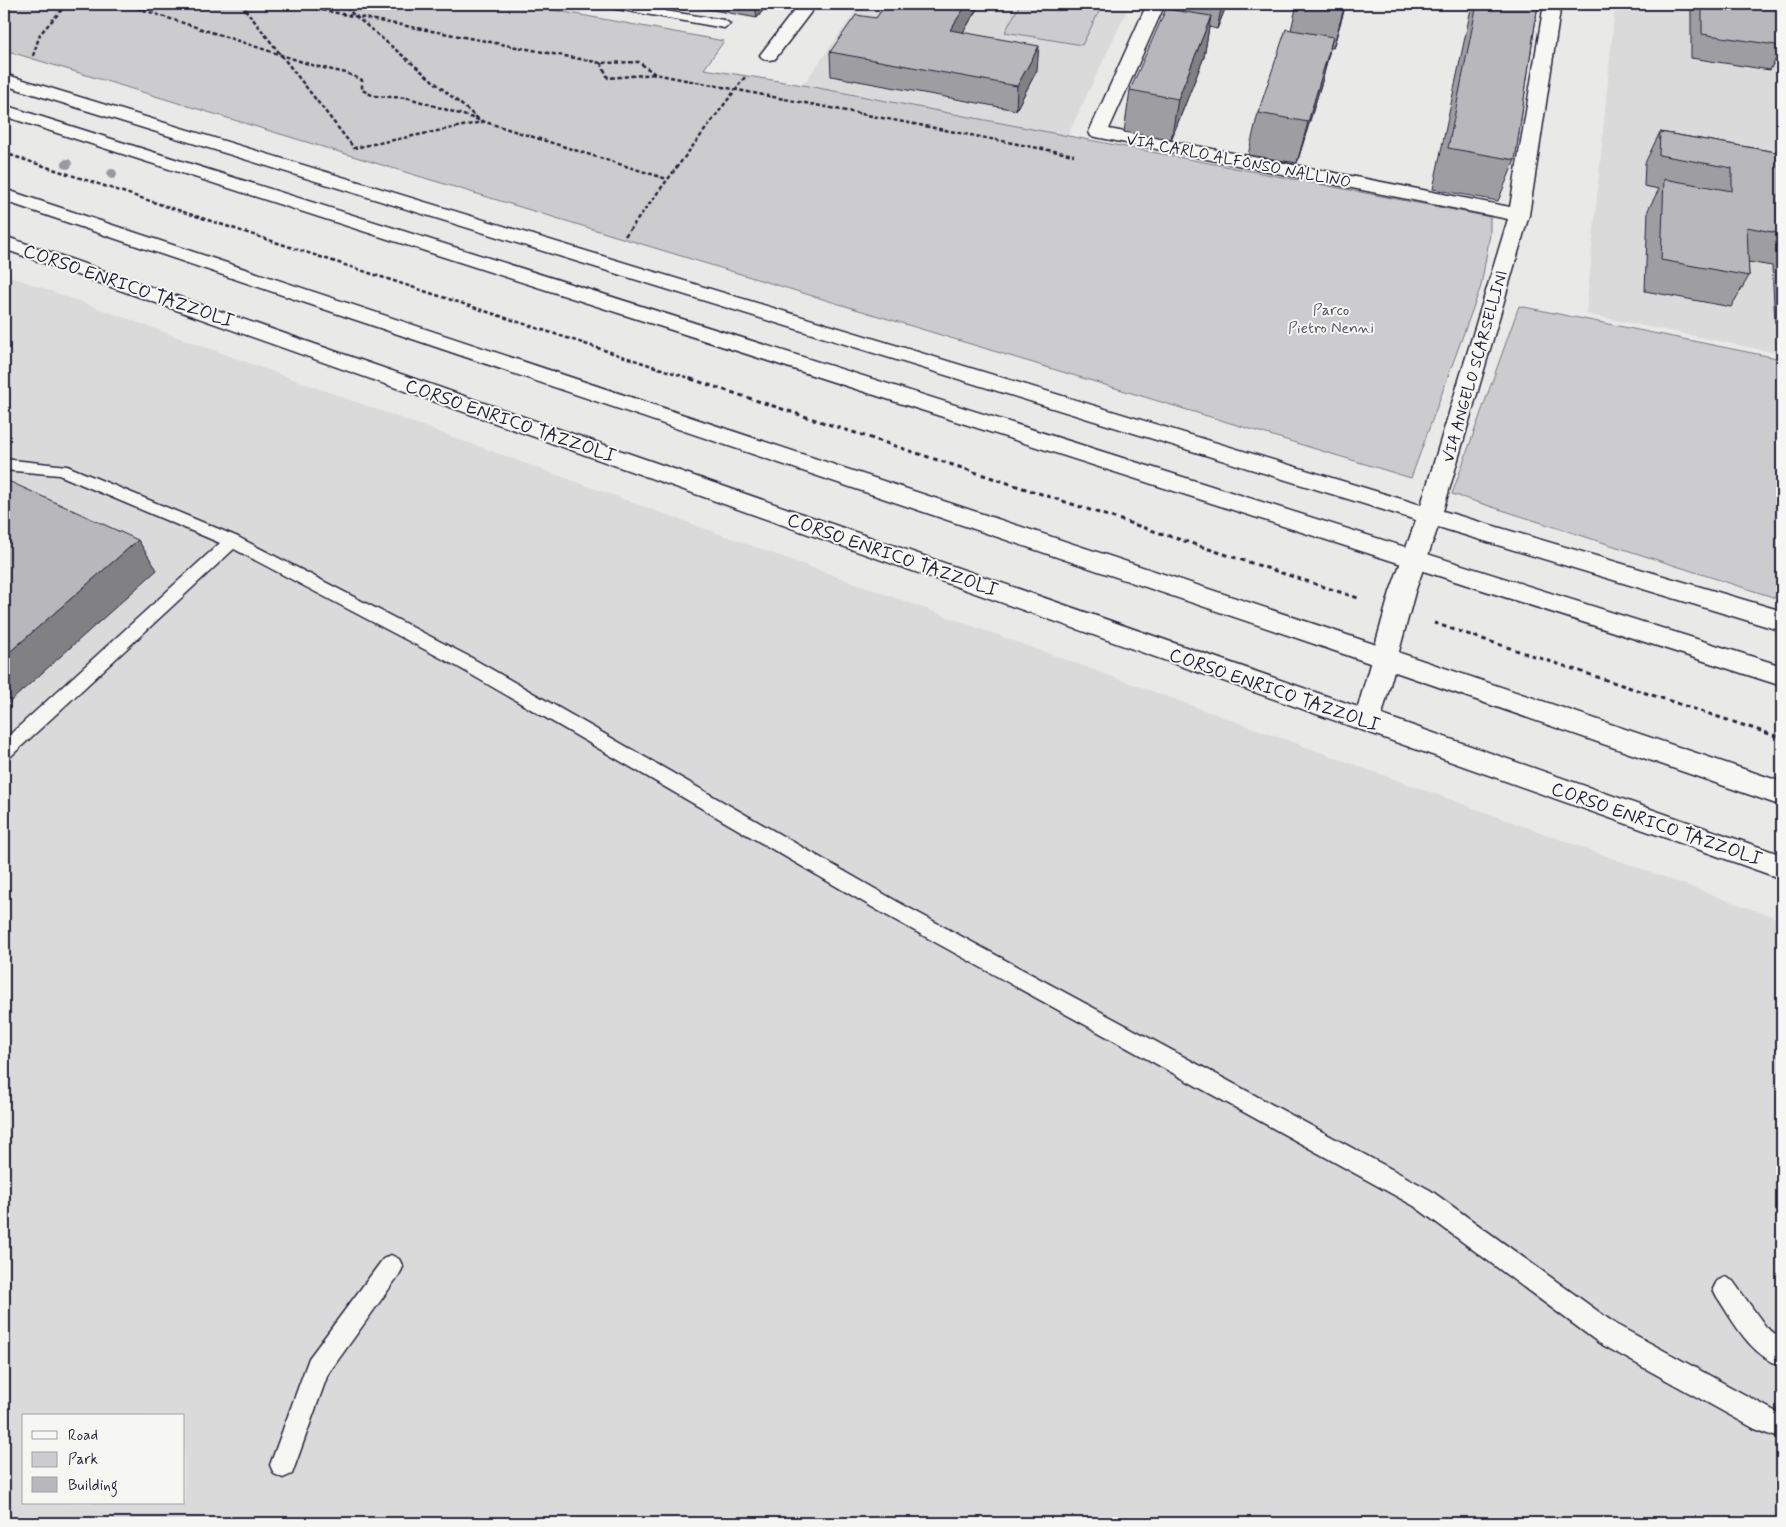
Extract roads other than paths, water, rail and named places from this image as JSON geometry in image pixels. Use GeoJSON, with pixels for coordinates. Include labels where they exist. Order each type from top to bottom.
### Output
{"type":"FeatureCollection","features":[{"type":"Feature","properties":{"kind":"street"},"geometry":{"type":"LineString","coordinates":[[770,55],[808,4]]}},
{"type":"Feature","properties":{"kind":"street","name":"VIA CARLO ALFONSO NALLINO"},"geometry":{"type":"LineString","coordinates":[[1156,4],[1098,132],[1519,215]]}},
{"type":"Feature","properties":{"kind":"street","name":"VIA ANGELO SCARSELLINI"},"geometry":{"type":"LineString","coordinates":[[1367,721],[1396,611],[1430,516],[1519,215],[1553,4]]}},
{"type":"Feature","properties":{"kind":"street"},"geometry":{"type":"LineString","coordinates":[[13,82],[1430,516],[1782,621]]}},
{"type":"Feature","properties":{"kind":"street"},"geometry":{"type":"LineString","coordinates":[[4,110],[1782,676]]}},
{"type":"Feature","properties":{"kind":"street"},"geometry":{"type":"LineString","coordinates":[[4,195],[1384,658],[1782,794]]}},
{"type":"Feature","properties":{"kind":"street","name":"CORSO ENRICO TAZZOLI"},"geometry":{"type":"LineString","coordinates":[[4,242],[1782,867]]}},
{"type":"Feature","properties":{"kind":"lane"},"geometry":{"type":"LineString","coordinates":[[606,4],[660,8],[724,24]]}},
{"type":"Feature","properties":{"kind":"lane"},"geometry":{"type":"LineString","coordinates":[[4,465],[61,470],[232,540],[464,662],[891,908],[1422,1198],[1608,1334],[1764,1420],[1782,1427]]}},
{"type":"Feature","properties":{"kind":"lane"},"geometry":{"type":"LineString","coordinates":[[4,751],[232,540]]}},
{"type":"Feature","properties":{"kind":"lane"},"geometry":{"type":"LineString","coordinates":[[283,1464],[318,1367],[391,1267]]}},
{"type":"Feature","properties":{"kind":"lane"},"geometry":{"type":"LineString","coordinates":[[1725,1289],[1757,1336],[1782,1354]]}},
{"type":"Feature","properties":{"kind":"park label","name":"Parco Pietro Nenni"},"geometry":{"type":"Point","coordinates":[1331,318]}}]}
